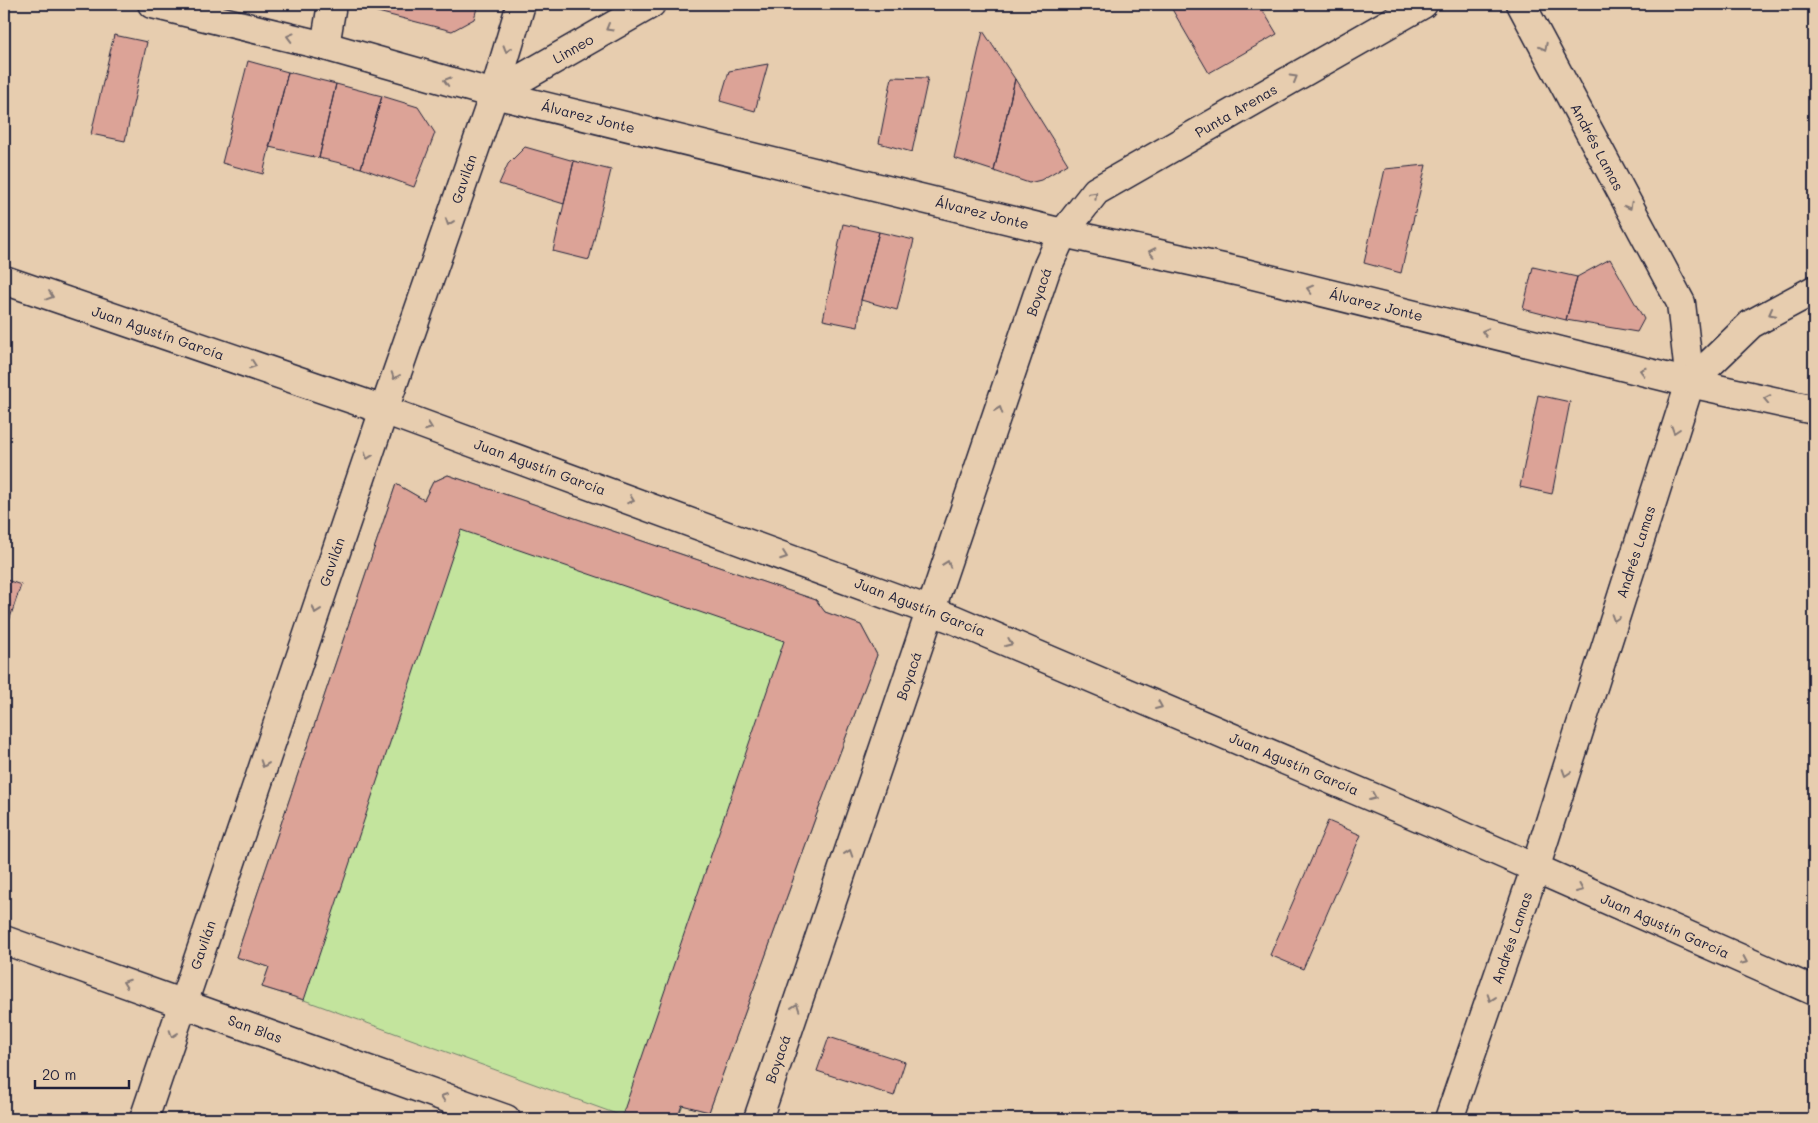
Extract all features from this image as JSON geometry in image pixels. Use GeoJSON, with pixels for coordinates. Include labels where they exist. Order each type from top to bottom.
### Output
{"type":"FeatureCollection","features":[{"type":"Feature","properties":{"kind":"street","name":"Álvarez Jonte"},"geometry":{"type":"LineString","coordinates":[[152,4],[325,46],[494,94],[1063,233],[1241,272],[1690,383],[1814,410]]}},
{"type":"Feature","properties":{"kind":"street"},"geometry":{"type":"LineString","coordinates":[[325,46],[332,4]]}},
{"type":"Feature","properties":{"kind":"street","name":"Gavilán"},"geometry":{"type":"LineString","coordinates":[[144,1119],[384,410],[494,94],[521,4]]}},
{"type":"Feature","properties":{"kind":"street","name":"Linneo"},"geometry":{"type":"LineString","coordinates":[[494,94],[651,4]]}},
{"type":"Feature","properties":{"kind":"street","name":"Punta Arenas"},"geometry":{"type":"LineString","coordinates":[[1063,233],[1096,191],[1422,4]]}},
{"type":"Feature","properties":{"kind":"street","name":"Andrés Lamas"},"geometry":{"type":"LineString","coordinates":[[1449,1119],[1535,869],[1690,383],[1681,303],[1521,4]]}},
{"type":"Feature","properties":{"kind":"street","name":"Boyacá"},"geometry":{"type":"LineString","coordinates":[[758,1119],[1044,277],[1063,233]]}},
{"type":"Feature","properties":{"kind":"street","name":"Juan Agustín García"},"geometry":{"type":"LineString","coordinates":[[4,280],[384,410],[932,611],[1434,823],[1814,991]]}},
{"type":"Feature","properties":{"kind":"street"},"geometry":{"type":"LineString","coordinates":[[1690,383],[1751,324],[1814,290]]}},
{"type":"Feature","properties":{"kind":"street","name":"San Blas"},"geometry":{"type":"LineString","coordinates":[[4,940],[506,1119]]}},
{"type":"Feature","properties":{"kind":"green space"},"geometry":{"type":"Polygon","coordinates":[[[448,475],[816,600],[825,612],[861,625],[877,655],[816,816],[709,1112],[683,1105],[677,1119],[640,1119],[622,1116],[304,1000],[262,987],[269,967],[236,957],[396,484],[424,500],[433,482],[448,475]]]}},
{"type":"Feature","properties":{"kind":"building"},"geometry":{"type":"Polygon","coordinates":[[[360,4],[478,4],[474,19],[452,31],[366,9],[360,4]]]}},
{"type":"Feature","properties":{"kind":"building"},"geometry":{"type":"Polygon","coordinates":[[[1169,4],[1259,4],[1277,34],[1209,73],[1169,4]]]}},
{"type":"Feature","properties":{"kind":"building"},"geometry":{"type":"Polygon","coordinates":[[[983,31],[1015,79],[994,171],[954,158],[983,31]]]}},
{"type":"Feature","properties":{"kind":"building"},"geometry":{"type":"Polygon","coordinates":[[[114,35],[147,42],[125,141],[91,134],[114,35]]]}},
{"type":"Feature","properties":{"kind":"building"},"geometry":{"type":"Polygon","coordinates":[[[248,61],[288,72],[263,174],[222,163],[248,61]]]}},
{"type":"Feature","properties":{"kind":"building"},"geometry":{"type":"Polygon","coordinates":[[[768,64],[755,111],[720,101],[729,71],[768,64]]]}},
{"type":"Feature","properties":{"kind":"building"},"geometry":{"type":"Polygon","coordinates":[[[288,72],[336,84],[319,158],[269,147],[288,72]]]}},
{"type":"Feature","properties":{"kind":"building"},"geometry":{"type":"Polygon","coordinates":[[[892,77],[928,78],[912,152],[879,143],[892,77]]]}},
{"type":"Feature","properties":{"kind":"building"},"geometry":{"type":"Polygon","coordinates":[[[1015,79],[1068,164],[1041,180],[1029,183],[994,171],[1015,79]]]}},
{"type":"Feature","properties":{"kind":"building"},"geometry":{"type":"Polygon","coordinates":[[[336,84],[382,96],[361,168],[319,158],[336,84]]]}},
{"type":"Feature","properties":{"kind":"building"},"geometry":{"type":"Polygon","coordinates":[[[382,96],[418,107],[435,133],[414,187],[361,168],[382,96]]]}},
{"type":"Feature","properties":{"kind":"building"},"geometry":{"type":"Polygon","coordinates":[[[525,147],[574,161],[564,204],[499,184],[508,164],[525,147]]]}},
{"type":"Feature","properties":{"kind":"building"},"geometry":{"type":"Polygon","coordinates":[[[574,161],[611,170],[589,260],[553,251],[574,161]]]}},
{"type":"Feature","properties":{"kind":"building"},"geometry":{"type":"Polygon","coordinates":[[[1426,165],[1401,273],[1364,263],[1385,169],[1426,165]]]}},
{"type":"Feature","properties":{"kind":"building"},"geometry":{"type":"Polygon","coordinates":[[[843,224],[879,232],[861,300],[858,327],[823,320],[843,224]]]}},
{"type":"Feature","properties":{"kind":"building"},"geometry":{"type":"Polygon","coordinates":[[[879,232],[914,240],[897,310],[861,300],[879,232]]]}},
{"type":"Feature","properties":{"kind":"building"},"geometry":{"type":"Polygon","coordinates":[[[1610,259],[1644,319],[1637,332],[1566,320],[1577,277],[1610,259]]]}},
{"type":"Feature","properties":{"kind":"building"},"geometry":{"type":"Polygon","coordinates":[[[1533,267],[1577,277],[1566,320],[1523,309],[1533,267]]]}},
{"type":"Feature","properties":{"kind":"building"},"geometry":{"type":"Polygon","coordinates":[[[1538,395],[1570,402],[1552,494],[1520,487],[1538,395]]]}},
{"type":"Feature","properties":{"kind":"building"},"geometry":{"type":"Polygon","coordinates":[[[448,475],[816,600],[825,612],[861,625],[877,655],[816,816],[709,1112],[682,1105],[677,1119],[640,1119],[622,1116],[784,641],[461,530],[304,1000],[262,987],[269,967],[236,957],[396,484],[424,500],[433,482],[448,475]]]}},
{"type":"Feature","properties":{"kind":"building"},"geometry":{"type":"Polygon","coordinates":[[[4,579],[21,585],[4,636],[4,579]]]}},
{"type":"Feature","properties":{"kind":"building"},"geometry":{"type":"Polygon","coordinates":[[[1328,821],[1361,835],[1303,969],[1270,955],[1328,821]]]}},
{"type":"Feature","properties":{"kind":"building"},"geometry":{"type":"Polygon","coordinates":[[[829,1037],[905,1062],[894,1096],[817,1071],[829,1037]]]}}]}
